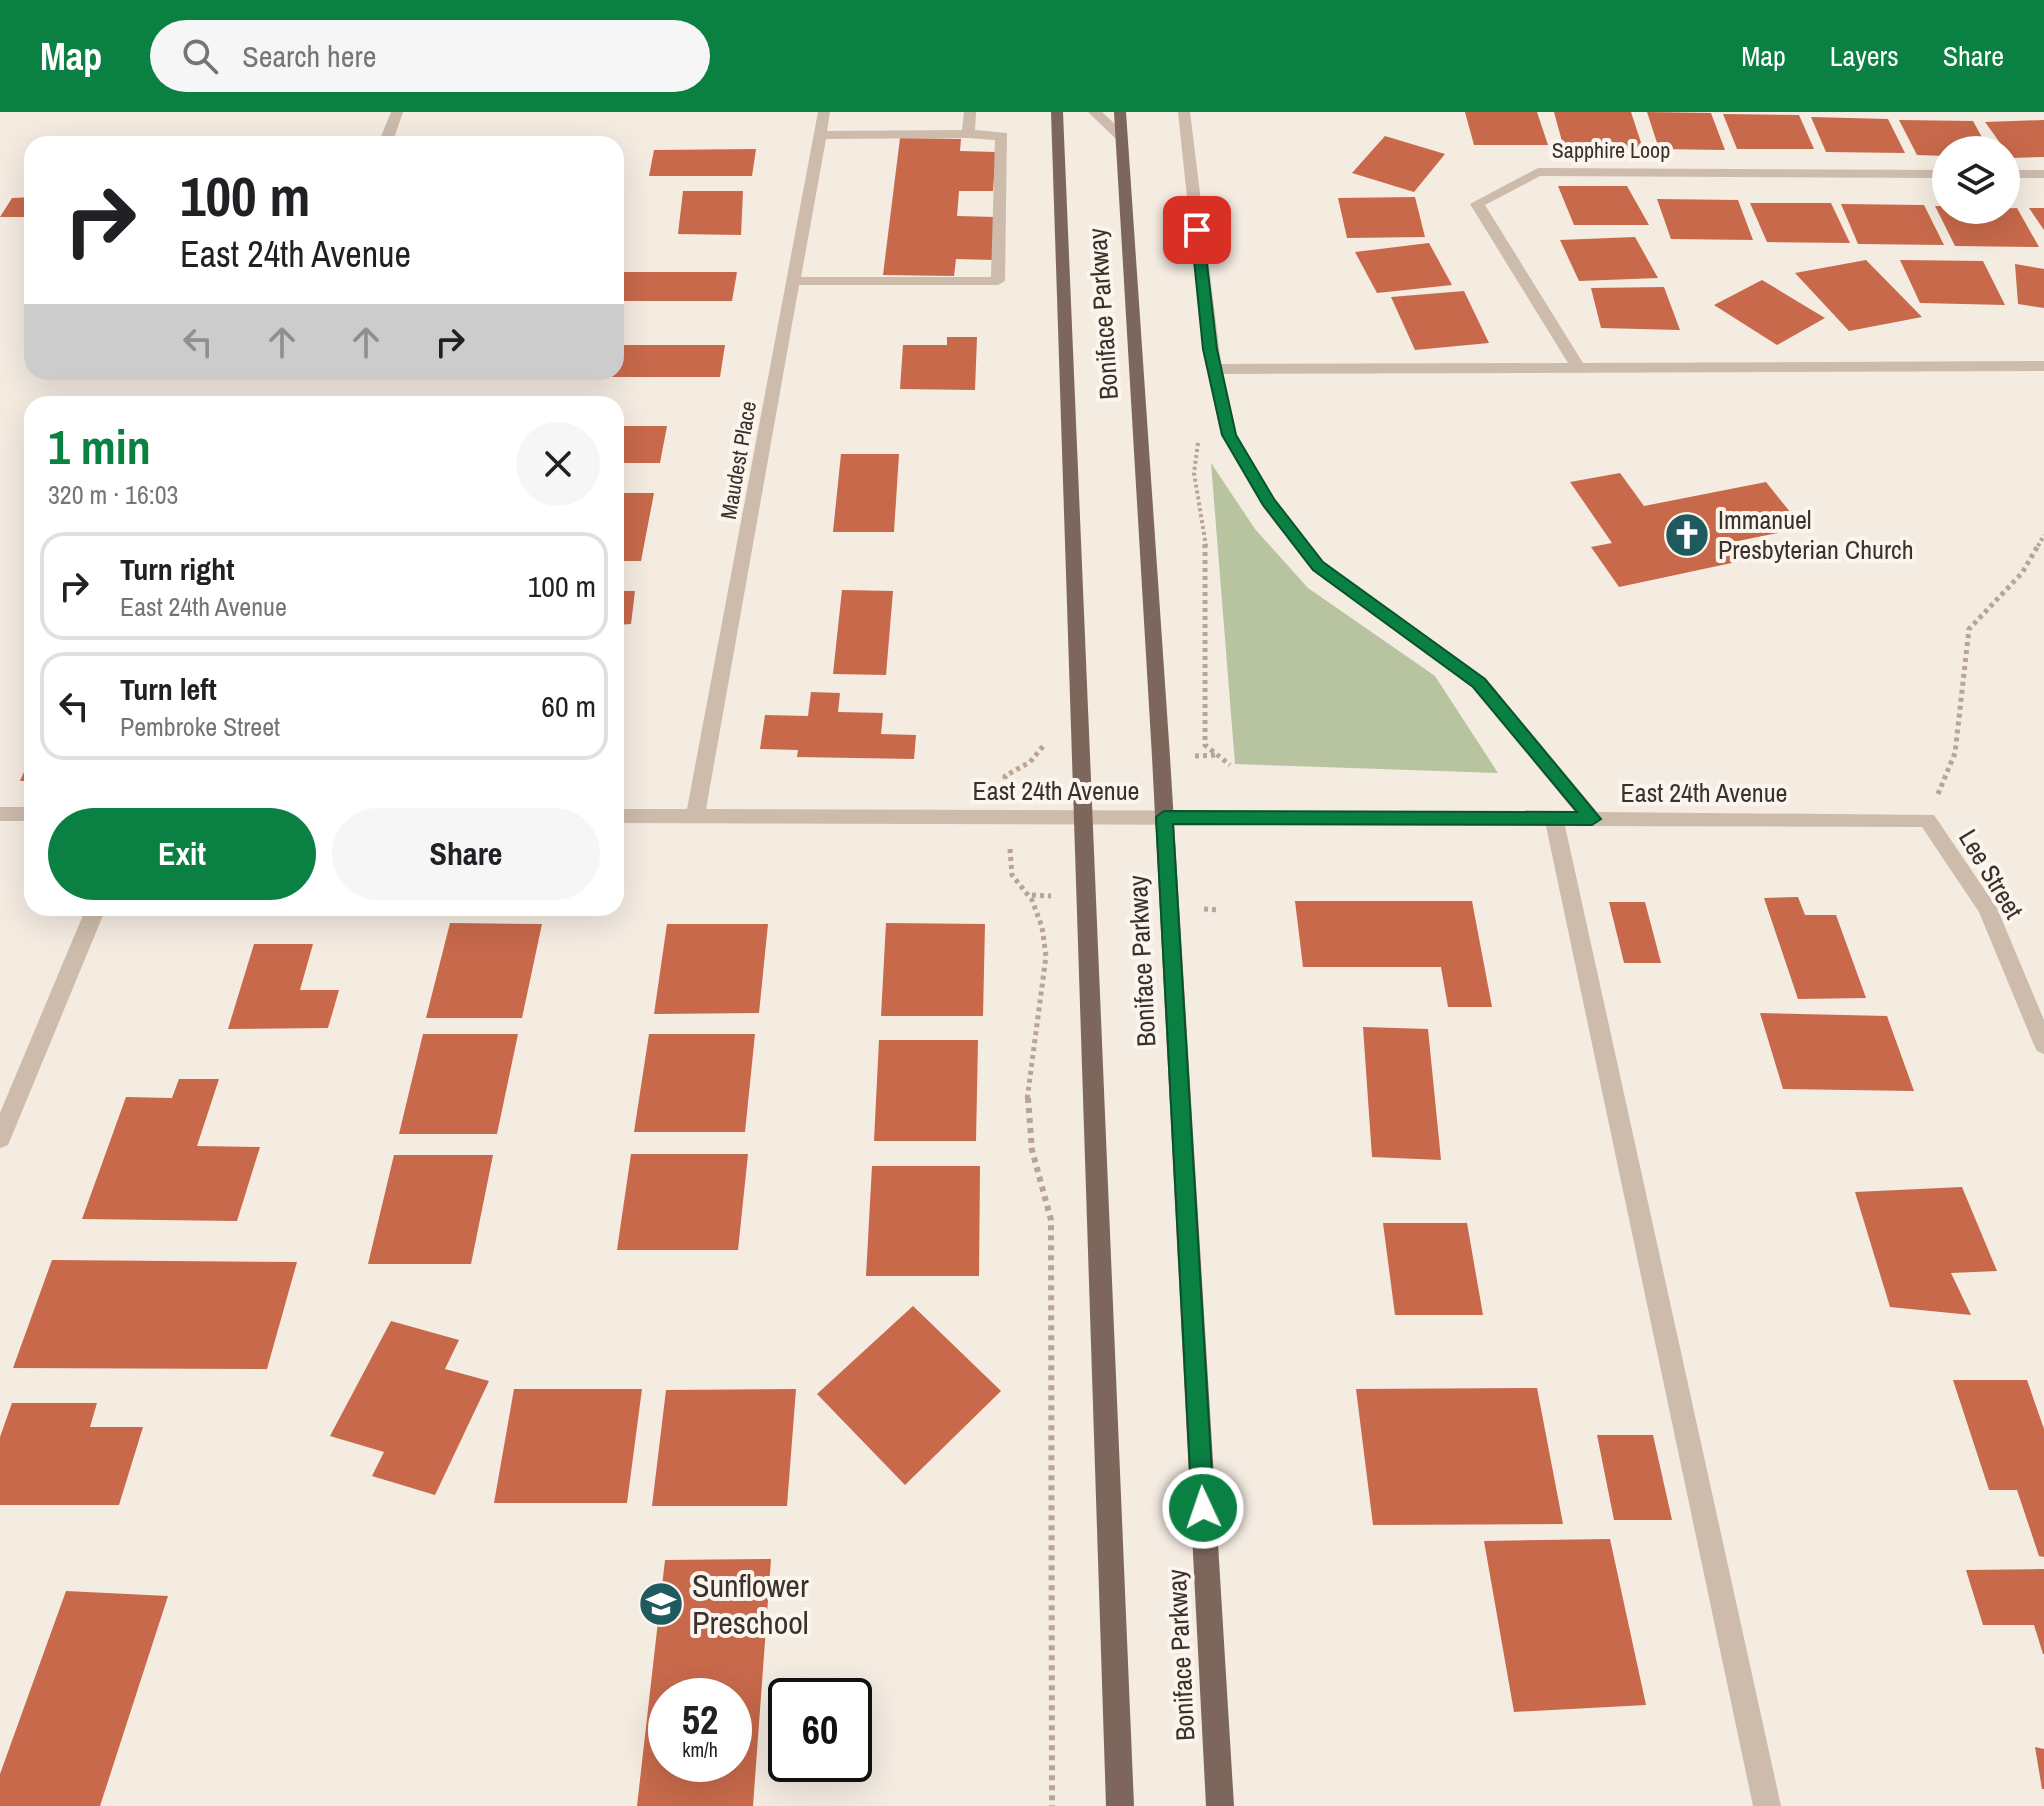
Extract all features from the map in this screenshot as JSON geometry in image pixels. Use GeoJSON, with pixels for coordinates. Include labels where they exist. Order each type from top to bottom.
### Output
{"type":"FeatureCollection","features":[{"type":"Feature","properties":{"kind":"main road","name":"Boniface Parkway"},"geometry":{"type":"LineString","coordinates":[[1057,112],[1120,1806]]}},
{"type":"Feature","properties":{"kind":"main road","name":"Boniface Parkway"},"geometry":{"type":"LineString","coordinates":[[1120,112],[1220,1806]]}},
{"type":"Feature","properties":{"kind":"street"},"geometry":{"type":"LineString","coordinates":[[388,136],[397,112]]}},
{"type":"Feature","properties":{"kind":"street","name":"Maudest Place"},"geometry":{"type":"LineString","coordinates":[[695,816],[824,112]]}},
{"type":"Feature","properties":{"kind":"street"},"geometry":{"type":"LineString","coordinates":[[968,134],[970,112]]}},
{"type":"Feature","properties":{"kind":"street"},"geometry":{"type":"LineString","coordinates":[[1094,112],[1121,136]]}},
{"type":"Feature","properties":{"kind":"street"},"geometry":{"type":"LineString","coordinates":[[1184,112],[1215,369],[1229,435],[1268,502],[1318,566],[1479,683],[1592,819]]}},
{"type":"Feature","properties":{"kind":"street"},"geometry":{"type":"LineString","coordinates":[[793,281],[998,281],[1002,136],[820,135]]}},
{"type":"Feature","properties":{"kind":"street","name":"Sapphire Loop"},"geometry":{"type":"LineString","coordinates":[[1579,368],[1477,204],[1538,172],[1932,174]]}},
{"type":"Feature","properties":{"kind":"street"},"geometry":{"type":"LineString","coordinates":[[2020,174],[2044,174]]}},
{"type":"Feature","properties":{"kind":"street"},"geometry":{"type":"LineString","coordinates":[[1215,369],[2044,366]]}},
{"type":"Feature","properties":{"kind":"street"},"geometry":{"type":"LineString","coordinates":[[0,814],[24,814]]}},
{"type":"Feature","properties":{"kind":"street","name":"East 24th Avenue"},"geometry":{"type":"LineString","coordinates":[[624,816],[1927,820]]}},
{"type":"Feature","properties":{"kind":"street"},"geometry":{"type":"LineString","coordinates":[[1554,819],[1767,1806]]}},
{"type":"Feature","properties":{"kind":"street","name":"Lee Street"},"geometry":{"type":"LineString","coordinates":[[1927,820],[1987,908],[2044,1045]]}},
{"type":"Feature","properties":{"kind":"street"},"geometry":{"type":"LineString","coordinates":[[0,1138],[93,916]]}},
{"type":"Feature","properties":{"kind":"path"},"geometry":{"type":"LineString","coordinates":[[1199,442],[1190,464],[1208,562],[1202,715],[1205,745],[1230,765]]}},
{"type":"Feature","properties":{"kind":"path"},"geometry":{"type":"LineString","coordinates":[[1927,820],[1955,753],[1969,629],[2022,573],[2044,535]]}},
{"type":"Feature","properties":{"kind":"path"},"geometry":{"type":"LineString","coordinates":[[1045,737],[1044,748],[1030,762],[1005,776],[1012,875],[1032,895],[1047,940],[1048,963],[1031,1048],[1027,1109],[1035,1168],[1051,1220],[1052,1806]]}},
{"type":"Feature","properties":{"kind":"path"},"geometry":{"type":"LineString","coordinates":[[1032,895],[1086,899]]}},
{"type":"Feature","properties":{"kind":"path"},"geometry":{"type":"LineString","coordinates":[[1169,906],[1220,910]]}},
{"type":"Feature","properties":{"kind":"green space"},"geometry":{"type":"Polygon","coordinates":[[[1211,463],[1255,529],[1308,588],[1435,676],[1498,773],[1235,764],[1211,463]]]}},
{"type":"Feature","properties":{"kind":"building"},"geometry":{"type":"Polygon","coordinates":[[[1465,112],[1537,112],[1548,145],[1474,145],[1465,112]]]}},
{"type":"Feature","properties":{"kind":"building"},"geometry":{"type":"Polygon","coordinates":[[[1554,112],[1631,112],[1646,158],[1566,156],[1554,112]]]}},
{"type":"Feature","properties":{"kind":"building"},"geometry":{"type":"Polygon","coordinates":[[[1647,112],[1711,113],[1725,150],[1659,149],[1647,112]]]}},
{"type":"Feature","properties":{"kind":"building"},"geometry":{"type":"Polygon","coordinates":[[[1723,114],[1799,115],[1814,149],[1737,149],[1723,114]]]}},
{"type":"Feature","properties":{"kind":"building"},"geometry":{"type":"Polygon","coordinates":[[[1811,117],[1888,119],[1905,153],[1826,152],[1811,117]]]}},
{"type":"Feature","properties":{"kind":"building"},"geometry":{"type":"Polygon","coordinates":[[[1899,120],[1973,121],[1981,136],[1932,136],[1932,156],[1917,155],[1899,120]]]}},
{"type":"Feature","properties":{"kind":"building"},"geometry":{"type":"Polygon","coordinates":[[[2044,120],[2044,157],[2020,158],[2020,136],[1995,136],[1985,122],[2044,120]]]}},
{"type":"Feature","properties":{"kind":"building"},"geometry":{"type":"Polygon","coordinates":[[[1385,136],[1445,154],[1414,192],[1352,173],[1385,136]]]}},
{"type":"Feature","properties":{"kind":"building"},"geometry":{"type":"Polygon","coordinates":[[[900,138],[961,139],[960,151],[996,152],[993,191],[959,191],[957,216],[996,217],[994,260],[956,259],[954,276],[883,275],[900,138]]]}},
{"type":"Feature","properties":{"kind":"building"},"geometry":{"type":"Polygon","coordinates":[[[756,149],[752,176],[649,176],[654,150],[756,149]]]}},
{"type":"Feature","properties":{"kind":"building"},"geometry":{"type":"Polygon","coordinates":[[[1558,186],[1627,186],[1649,225],[1574,225],[1558,186]]]}},
{"type":"Feature","properties":{"kind":"building"},"geometry":{"type":"Polygon","coordinates":[[[683,191],[743,191],[741,235],[678,234],[683,191]]]}},
{"type":"Feature","properties":{"kind":"building"},"geometry":{"type":"Polygon","coordinates":[[[24,197],[24,217],[0,217],[12,198],[24,197]]]}},
{"type":"Feature","properties":{"kind":"building"},"geometry":{"type":"Polygon","coordinates":[[[1415,197],[1425,237],[1347,238],[1338,198],[1415,197]]]}},
{"type":"Feature","properties":{"kind":"building"},"geometry":{"type":"Polygon","coordinates":[[[1657,199],[1738,200],[1753,240],[1671,239],[1657,199]]]}},
{"type":"Feature","properties":{"kind":"building"},"geometry":{"type":"Polygon","coordinates":[[[1750,203],[1831,203],[1850,243],[1767,242],[1750,203]]]}},
{"type":"Feature","properties":{"kind":"building"},"geometry":{"type":"Polygon","coordinates":[[[1841,204],[1924,205],[1944,245],[1858,244],[1841,204]]]}},
{"type":"Feature","properties":{"kind":"building"},"geometry":{"type":"Polygon","coordinates":[[[2029,208],[2044,208],[2044,230],[2029,208]]]}},
{"type":"Feature","properties":{"kind":"building"},"geometry":{"type":"Polygon","coordinates":[[[2020,213],[2039,247],[1955,246],[1944,224],[2020,224],[2020,213]]]}},
{"type":"Feature","properties":{"kind":"building"},"geometry":{"type":"Polygon","coordinates":[[[1635,237],[1658,278],[1579,281],[1560,240],[1635,237]]]}},
{"type":"Feature","properties":{"kind":"building"},"geometry":{"type":"Polygon","coordinates":[[[1429,243],[1452,285],[1377,293],[1355,252],[1429,243]]]}},
{"type":"Feature","properties":{"kind":"building"},"geometry":{"type":"Polygon","coordinates":[[[1866,260],[1922,317],[1849,331],[1795,273],[1866,260]]]}},
{"type":"Feature","properties":{"kind":"building"},"geometry":{"type":"Polygon","coordinates":[[[1900,260],[1983,261],[2005,305],[1920,303],[1900,260]]]}},
{"type":"Feature","properties":{"kind":"building"},"geometry":{"type":"Polygon","coordinates":[[[2015,264],[2044,269],[2044,308],[2018,304],[2015,264]]]}},
{"type":"Feature","properties":{"kind":"building"},"geometry":{"type":"Polygon","coordinates":[[[624,272],[737,272],[732,301],[624,301],[624,272]]]}},
{"type":"Feature","properties":{"kind":"building"},"geometry":{"type":"Polygon","coordinates":[[[1762,280],[1825,318],[1777,345],[1714,305],[1762,280]]]}},
{"type":"Feature","properties":{"kind":"building"},"geometry":{"type":"Polygon","coordinates":[[[1664,287],[1680,330],[1601,328],[1591,288],[1664,287]]]}},
{"type":"Feature","properties":{"kind":"building"},"geometry":{"type":"Polygon","coordinates":[[[1464,291],[1489,343],[1415,350],[1391,297],[1464,291]]]}},
{"type":"Feature","properties":{"kind":"building"},"geometry":{"type":"Polygon","coordinates":[[[947,337],[977,337],[975,390],[900,389],[903,345],[947,345],[947,337]]]}},
{"type":"Feature","properties":{"kind":"building"},"geometry":{"type":"Polygon","coordinates":[[[624,345],[725,345],[720,377],[624,377],[624,345]]]}},
{"type":"Feature","properties":{"kind":"building"},"geometry":{"type":"Polygon","coordinates":[[[624,426],[667,426],[660,463],[624,463],[624,426]]]}},
{"type":"Feature","properties":{"kind":"building"},"geometry":{"type":"Polygon","coordinates":[[[841,454],[899,454],[894,532],[833,532],[841,454]]]}},
{"type":"Feature","properties":{"kind":"building","name":"Immanuel Presbyterian Church"},"geometry":{"type":"Polygon","coordinates":[[[1620,473],[1644,506],[1766,482],[1803,528],[1728,543],[1741,561],[1619,587],[1591,547],[1612,543],[1570,482],[1620,473]]]}},
{"type":"Feature","properties":{"kind":"building"},"geometry":{"type":"Polygon","coordinates":[[[624,493],[654,493],[641,561],[624,561],[624,493]]]}},
{"type":"Feature","properties":{"kind":"building"},"geometry":{"type":"Polygon","coordinates":[[[842,590],[893,591],[886,675],[833,674],[842,590]]]}},
{"type":"Feature","properties":{"kind":"building"},"geometry":{"type":"Polygon","coordinates":[[[624,591],[635,591],[631,624],[624,624],[624,591]]]}},
{"type":"Feature","properties":{"kind":"building"},"geometry":{"type":"Polygon","coordinates":[[[811,692],[840,693],[838,712],[883,713],[881,734],[916,735],[914,759],[797,757],[798,750],[760,749],[765,715],[808,716],[811,692]]]}},
{"type":"Feature","properties":{"kind":"building"},"geometry":{"type":"Polygon","coordinates":[[[1798,897],[1805,915],[1836,915],[1866,998],[1798,999],[1764,898],[1798,897]]]}},
{"type":"Feature","properties":{"kind":"building"},"geometry":{"type":"Polygon","coordinates":[[[1295,901],[1472,901],[1492,1007],[1448,1007],[1441,967],[1303,967],[1295,901]]]}},
{"type":"Feature","properties":{"kind":"building"},"geometry":{"type":"Polygon","coordinates":[[[1609,902],[1645,902],[1661,963],[1624,963],[1609,902]]]}},
{"type":"Feature","properties":{"kind":"building"},"geometry":{"type":"Polygon","coordinates":[[[450,923],[542,924],[522,1018],[426,1018],[450,923]]]}},
{"type":"Feature","properties":{"kind":"building"},"geometry":{"type":"Polygon","coordinates":[[[886,923],[985,924],[983,1016],[881,1016],[886,923]]]}},
{"type":"Feature","properties":{"kind":"building"},"geometry":{"type":"Polygon","coordinates":[[[667,924],[768,924],[759,1013],[654,1014],[667,924]]]}},
{"type":"Feature","properties":{"kind":"building"},"geometry":{"type":"Polygon","coordinates":[[[254,944],[313,944],[300,990],[339,990],[328,1028],[228,1029],[254,944]]]}},
{"type":"Feature","properties":{"kind":"building"},"geometry":{"type":"Polygon","coordinates":[[[1760,1013],[1887,1016],[1914,1091],[1783,1089],[1760,1013]]]}},
{"type":"Feature","properties":{"kind":"building"},"geometry":{"type":"Polygon","coordinates":[[[1363,1027],[1428,1029],[1441,1160],[1372,1157],[1363,1027]]]}},
{"type":"Feature","properties":{"kind":"building"},"geometry":{"type":"Polygon","coordinates":[[[423,1034],[518,1034],[497,1134],[399,1134],[423,1034]]]}},
{"type":"Feature","properties":{"kind":"building"},"geometry":{"type":"Polygon","coordinates":[[[649,1034],[755,1034],[745,1132],[634,1132],[649,1034]]]}},
{"type":"Feature","properties":{"kind":"building"},"geometry":{"type":"Polygon","coordinates":[[[879,1040],[978,1040],[976,1141],[874,1141],[879,1040]]]}},
{"type":"Feature","properties":{"kind":"building"},"geometry":{"type":"Polygon","coordinates":[[[179,1079],[219,1079],[197,1146],[260,1147],[237,1221],[82,1219],[126,1097],[172,1098],[179,1079]]]}},
{"type":"Feature","properties":{"kind":"building"},"geometry":{"type":"Polygon","coordinates":[[[631,1154],[748,1154],[738,1250],[617,1250],[631,1154]]]}},
{"type":"Feature","properties":{"kind":"building"},"geometry":{"type":"Polygon","coordinates":[[[394,1155],[493,1155],[471,1264],[368,1264],[394,1155]]]}},
{"type":"Feature","properties":{"kind":"building"},"geometry":{"type":"Polygon","coordinates":[[[872,1166],[980,1166],[979,1276],[866,1276],[872,1166]]]}},
{"type":"Feature","properties":{"kind":"building"},"geometry":{"type":"Polygon","coordinates":[[[1962,1187],[1997,1271],[1951,1273],[1971,1315],[1890,1307],[1855,1192],[1962,1187]]]}},
{"type":"Feature","properties":{"kind":"building"},"geometry":{"type":"Polygon","coordinates":[[[1383,1223],[1467,1223],[1483,1315],[1395,1315],[1383,1223]]]}},
{"type":"Feature","properties":{"kind":"building"},"geometry":{"type":"Polygon","coordinates":[[[52,1260],[297,1262],[267,1369],[13,1368],[52,1260]]]}},
{"type":"Feature","properties":{"kind":"building"},"geometry":{"type":"Polygon","coordinates":[[[913,1306],[1001,1391],[905,1485],[817,1394],[913,1306]]]}},
{"type":"Feature","properties":{"kind":"building"},"geometry":{"type":"Polygon","coordinates":[[[391,1321],[459,1340],[445,1369],[489,1381],[435,1495],[372,1476],[384,1452],[330,1436],[391,1321]]]}},
{"type":"Feature","properties":{"kind":"building"},"geometry":{"type":"Polygon","coordinates":[[[1953,1380],[2027,1380],[2044,1429],[2044,1557],[2039,1556],[2017,1490],[1989,1490],[1953,1380]]]}},
{"type":"Feature","properties":{"kind":"building"},"geometry":{"type":"Polygon","coordinates":[[[1537,1388],[1563,1524],[1373,1525],[1356,1389],[1537,1388]]]}},
{"type":"Feature","properties":{"kind":"building"},"geometry":{"type":"Polygon","coordinates":[[[514,1389],[642,1389],[627,1503],[494,1503],[514,1389]]]}},
{"type":"Feature","properties":{"kind":"building"},"geometry":{"type":"Polygon","coordinates":[[[796,1389],[787,1506],[652,1506],[666,1390],[796,1389]]]}},
{"type":"Feature","properties":{"kind":"building"},"geometry":{"type":"Polygon","coordinates":[[[12,1403],[97,1403],[90,1427],[143,1427],[119,1505],[0,1505],[0,1437],[12,1403]]]}},
{"type":"Feature","properties":{"kind":"building"},"geometry":{"type":"Polygon","coordinates":[[[1597,1435],[1653,1435],[1672,1520],[1614,1520],[1597,1435]]]}},
{"type":"Feature","properties":{"kind":"building"},"geometry":{"type":"Polygon","coordinates":[[[1610,1539],[1646,1705],[1514,1712],[1484,1541],[1610,1539]]]}},
{"type":"Feature","properties":{"kind":"building"},"geometry":{"type":"Polygon","coordinates":[[[771,1559],[753,1806],[637,1806],[648,1709],[648,1782],[752,1782],[752,1678],[652,1678],[665,1560],[771,1559]]]}},
{"type":"Feature","properties":{"kind":"building"},"geometry":{"type":"Polygon","coordinates":[[[2044,1569],[2043,1654],[2034,1625],[1983,1625],[1966,1570],[2044,1569]]]}},
{"type":"Feature","properties":{"kind":"building"},"geometry":{"type":"Polygon","coordinates":[[[66,1591],[168,1596],[100,1806],[0,1806],[0,1774],[66,1591]]]}},
{"type":"Feature","properties":{"kind":"building"},"geometry":{"type":"Polygon","coordinates":[[[2035,1747],[2044,1749],[2044,1789],[2042,1789],[2035,1747]]]}},
{"type":"Feature","properties":{"kind":"place","name":"Immanuel Presbyterian Church"},"geometry":{"type":"Point","coordinates":[1687,535]}},
{"type":"Feature","properties":{"kind":"place","name":"Sunflower Preschool"},"geometry":{"type":"Point","coordinates":[661,1604]}},
{"type":"Feature","properties":{"kind":"route"},"geometry":{"type":"LineString","coordinates":[[1197,230],[1210,349],[1229,435],[1268,502],[1318,566],[1479,683],[1592,819],[1164,817],[1203,1508]]}}]}
